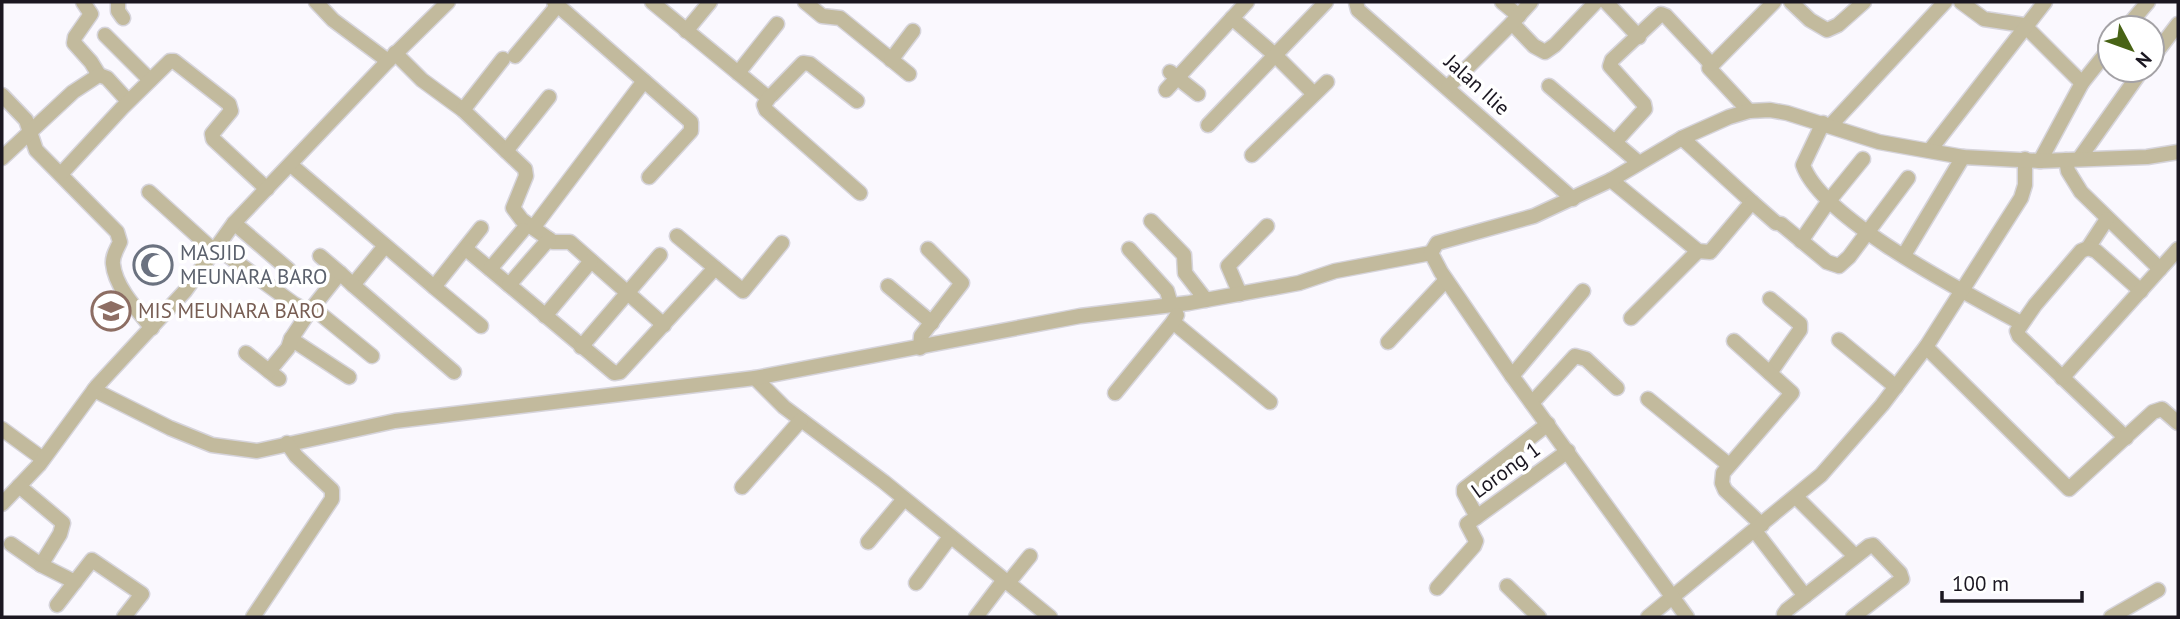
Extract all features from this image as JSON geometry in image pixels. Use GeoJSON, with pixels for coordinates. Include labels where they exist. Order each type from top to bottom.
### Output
{"type":"FeatureCollection","features":[{"type":"Feature","properties":{"kind":"street"},"geometry":{"type":"LineString","coordinates":[[83,2],[91,14],[75,37],[74,43],[99,75],[107,78],[128,101]]}},
{"type":"Feature","properties":{"kind":"street"},"geometry":{"type":"LineString","coordinates":[[118,2],[118,11],[123,18]]}},
{"type":"Feature","properties":{"kind":"street"},"geometry":{"type":"LineString","coordinates":[[316,2],[333,20],[392,57],[463,110],[525,169],[526,176],[513,208],[528,229],[553,242],[570,242],[663,325]]}},
{"type":"Feature","properties":{"kind":"street"},"geometry":{"type":"LineString","coordinates":[[2,504],[43,459],[98,385],[185,291],[234,223],[392,57],[449,2]]}},
{"type":"Feature","properties":{"kind":"street"},"geometry":{"type":"LineString","coordinates":[[652,2],[769,96]]}},
{"type":"Feature","properties":{"kind":"street"},"geometry":{"type":"LineString","coordinates":[[686,31],[710,2]]}},
{"type":"Feature","properties":{"kind":"street"},"geometry":{"type":"LineString","coordinates":[[805,2],[822,16],[840,18],[909,74]]}},
{"type":"Feature","properties":{"kind":"street"},"geometry":{"type":"LineString","coordinates":[[1166,90],[1174,75],[1247,2]]}},
{"type":"Feature","properties":{"kind":"street"},"geometry":{"type":"LineString","coordinates":[[1208,125],[1326,2]]}},
{"type":"Feature","properties":{"kind":"street","name":"Jalan Ilie"},"geometry":{"type":"LineString","coordinates":[[1356,2],[1358,10],[1573,199]]}},
{"type":"Feature","properties":{"kind":"street"},"geometry":{"type":"LineString","coordinates":[[1502,2],[1534,46],[1545,52],[1596,2]]}},
{"type":"Feature","properties":{"kind":"street"},"geometry":{"type":"LineString","coordinates":[[1448,87],[1531,2]]}},
{"type":"Feature","properties":{"kind":"street"},"geometry":{"type":"LineString","coordinates":[[1606,2],[1639,37]]}},
{"type":"Feature","properties":{"kind":"street"},"geometry":{"type":"LineString","coordinates":[[1749,111],[1709,71],[1711,64],[1774,2]]}},
{"type":"Feature","properties":{"kind":"street"},"geometry":{"type":"LineString","coordinates":[[1791,2],[1810,20],[1827,30],[1838,25],[1864,2]]}},
{"type":"Feature","properties":{"kind":"street"},"geometry":{"type":"LineString","coordinates":[[1945,2],[1826,125],[1803,165],[1828,202],[1867,231],[1961,290],[2021,323]]}},
{"type":"Feature","properties":{"kind":"street"},"geometry":{"type":"LineString","coordinates":[[1961,2],[1984,19],[2024,25],[2082,83]]}},
{"type":"Feature","properties":{"kind":"street"},"geometry":{"type":"LineString","coordinates":[[1930,150],[2024,25],[2045,2]]}},
{"type":"Feature","properties":{"kind":"street"},"geometry":{"type":"LineString","coordinates":[[463,110],[556,3],[690,121],[692,128],[649,177]]}},
{"type":"Feature","properties":{"kind":"street"},"geometry":{"type":"LineString","coordinates":[[1615,142],[1645,109],[1644,104],[1611,65],[1612,60],[1661,14],[1667,16],[1711,64]]}},
{"type":"Feature","properties":{"kind":"street"},"geometry":{"type":"LineString","coordinates":[[1232,18],[1314,94]]}},
{"type":"Feature","properties":{"kind":"street"},"geometry":{"type":"LineString","coordinates":[[738,73],[777,24]]}},
{"type":"Feature","properties":{"kind":"street"},"geometry":{"type":"LineString","coordinates":[[2166,40],[2178,24]]}},
{"type":"Feature","properties":{"kind":"street"},"geometry":{"type":"LineString","coordinates":[[891,60],[913,31]]}},
{"type":"Feature","properties":{"kind":"street"},"geometry":{"type":"LineString","coordinates":[[105,35],[150,80]]}},
{"type":"Feature","properties":{"kind":"street"},"geometry":{"type":"LineString","coordinates":[[61,174],[128,101],[170,61],[174,61],[229,104],[231,111],[212,134],[212,139],[267,189]]}},
{"type":"Feature","properties":{"kind":"street"},"geometry":{"type":"LineString","coordinates":[[857,101],[810,64],[803,63],[769,96],[764,105],[766,110],[860,193]]}},
{"type":"Feature","properties":{"kind":"street"},"geometry":{"type":"LineString","coordinates":[[1648,617],[1821,475],[1896,387],[1926,347],[2021,198],[2033,160],[2096,66]]}},
{"type":"Feature","properties":{"kind":"street"},"geometry":{"type":"LineString","coordinates":[[2,158],[73,92],[99,75]]}},
{"type":"Feature","properties":{"kind":"street"},"geometry":{"type":"LineString","coordinates":[[1174,75],[1198,94]]}},
{"type":"Feature","properties":{"kind":"street"},"geometry":{"type":"LineString","coordinates":[[490,269],[528,229],[644,81]]}},
{"type":"Feature","properties":{"kind":"street"},"geometry":{"type":"LineString","coordinates":[[1252,155],[1326,82]]}},
{"type":"Feature","properties":{"kind":"street"},"geometry":{"type":"LineString","coordinates":[[2131,84],[2073,159],[2068,171],[2073,183],[2160,270]]}},
{"type":"Feature","properties":{"kind":"street"},"geometry":{"type":"LineString","coordinates":[[1549,86],[1639,163]]}},
{"type":"Feature","properties":{"kind":"street"},"geometry":{"type":"LineString","coordinates":[[2,95],[26,120],[36,150],[117,232],[120,242],[114,256],[115,272],[136,309],[152,328]]}},
{"type":"Feature","properties":{"kind":"street"},"geometry":{"type":"LineString","coordinates":[[506,151],[549,97]]}},
{"type":"Feature","properties":{"kind":"street"},"geometry":{"type":"LineString","coordinates":[[1431,253],[1435,244],[1441,241],[1534,216],[1573,199],[1682,138],[1749,111],[1770,110],[1879,142],[1963,157],[2033,160],[2147,157],[2177,151]]}},
{"type":"Feature","properties":{"kind":"street"},"geometry":{"type":"LineString","coordinates":[[1682,138],[1752,202],[1827,262],[1839,266],[1849,257],[1908,178]]}},
{"type":"Feature","properties":{"kind":"street"},"geometry":{"type":"LineString","coordinates":[[1904,255],[1963,157]]}},
{"type":"Feature","properties":{"kind":"street"},"geometry":{"type":"LineString","coordinates":[[1801,241],[1863,159]]}},
{"type":"Feature","properties":{"kind":"street"},"geometry":{"type":"LineString","coordinates":[[291,165],[481,326]]}},
{"type":"Feature","properties":{"kind":"street"},"geometry":{"type":"LineString","coordinates":[[1611,180],[1699,251],[1710,252],[1752,202]]}},
{"type":"Feature","properties":{"kind":"street"},"geometry":{"type":"LineString","coordinates":[[149,192],[215,248],[294,304],[311,310],[372,356]]}},
{"type":"Feature","properties":{"kind":"street"},"geometry":{"type":"LineString","coordinates":[[2107,219],[2088,248],[2081,251],[2017,331],[2126,438]]}},
{"type":"Feature","properties":{"kind":"street"},"geometry":{"type":"LineString","coordinates":[[1151,220],[1184,255],[1185,273],[1206,300]]}},
{"type":"Feature","properties":{"kind":"street"},"geometry":{"type":"LineString","coordinates":[[234,223],[289,270]]}},
{"type":"Feature","properties":{"kind":"street"},"geometry":{"type":"LineString","coordinates":[[1240,294],[1228,266],[1267,226]]}},
{"type":"Feature","properties":{"kind":"street"},"geometry":{"type":"LineString","coordinates":[[434,287],[481,228]]}},
{"type":"Feature","properties":{"kind":"street"},"geometry":{"type":"LineString","coordinates":[[677,236],[743,291],[782,243]]}},
{"type":"Feature","properties":{"kind":"street"},"geometry":{"type":"LineString","coordinates":[[509,285],[549,239]]}},
{"type":"Feature","properties":{"kind":"street"},"geometry":{"type":"LineString","coordinates":[[353,285],[384,246]]}},
{"type":"Feature","properties":{"kind":"street"},"geometry":{"type":"LineString","coordinates":[[2088,248],[2096,251],[2141,291]]}},
{"type":"Feature","properties":{"kind":"street"},"geometry":{"type":"LineString","coordinates":[[466,249],[614,373],[620,372],[715,268]]}},
{"type":"Feature","properties":{"kind":"street"},"geometry":{"type":"LineString","coordinates":[[920,348],[921,336],[962,284],[928,249]]}},
{"type":"Feature","properties":{"kind":"street"},"geometry":{"type":"LineString","coordinates":[[2062,378],[2178,249]]}},
{"type":"Feature","properties":{"kind":"street"},"geometry":{"type":"LineString","coordinates":[[1115,393],[1173,322],[1176,305],[1167,291],[1129,250]]}},
{"type":"Feature","properties":{"kind":"street"},"geometry":{"type":"LineString","coordinates":[[1632,318],[1699,251]]}},
{"type":"Feature","properties":{"kind":"street"},"geometry":{"type":"LineString","coordinates":[[1431,253],[1446,280],[1512,376],[1687,617]]}},
{"type":"Feature","properties":{"kind":"street"},"geometry":{"type":"LineString","coordinates":[[98,385],[170,428],[212,445],[257,451],[394,421],[755,378],[1080,316],[1176,305],[1240,294],[1299,283],[1335,271],[1431,253]]}},
{"type":"Feature","properties":{"kind":"street"},"geometry":{"type":"LineString","coordinates":[[581,347],[660,255]]}},
{"type":"Feature","properties":{"kind":"street"},"geometry":{"type":"LineString","coordinates":[[320,256],[454,372]]}},
{"type":"Feature","properties":{"kind":"street"},"geometry":{"type":"LineString","coordinates":[[545,316],[592,261]]}},
{"type":"Feature","properties":{"kind":"street"},"geometry":{"type":"LineString","coordinates":[[246,353],[274,375],[291,339],[340,273]]}},
{"type":"Feature","properties":{"kind":"street"},"geometry":{"type":"LineString","coordinates":[[1388,342],[1446,280]]}},
{"type":"Feature","properties":{"kind":"street"},"geometry":{"type":"LineString","coordinates":[[888,286],[932,323]]}},
{"type":"Feature","properties":{"kind":"street"},"geometry":{"type":"LineString","coordinates":[[1512,376],[1583,291]]}},
{"type":"Feature","properties":{"kind":"street"},"geometry":{"type":"LineString","coordinates":[[1770,299],[1800,324],[1800,330],[1770,373]]}},
{"type":"Feature","properties":{"kind":"street"},"geometry":{"type":"LineString","coordinates":[[1173,322],[1270,402]]}},
{"type":"Feature","properties":{"kind":"street"},"geometry":{"type":"LineString","coordinates":[[291,339],[349,377]]}},
{"type":"Feature","properties":{"kind":"street"},"geometry":{"type":"LineString","coordinates":[[1839,340],[1896,387]]}},
{"type":"Feature","properties":{"kind":"street"},"geometry":{"type":"LineString","coordinates":[[1734,341],[1792,393],[1729,465],[1723,475],[1725,490],[1759,528],[1805,596]]}},
{"type":"Feature","properties":{"kind":"street"},"geometry":{"type":"LineString","coordinates":[[1926,347],[2069,489],[2153,412],[2159,409],[2178,423]]}},
{"type":"Feature","properties":{"kind":"street"},"geometry":{"type":"LineString","coordinates":[[1532,403],[1575,356],[1586,359],[1617,388]]}},
{"type":"Feature","properties":{"kind":"street"},"geometry":{"type":"LineString","coordinates":[[755,378],[783,407],[904,499],[1048,617]]}},
{"type":"Feature","properties":{"kind":"street"},"geometry":{"type":"LineString","coordinates":[[1648,399],[1729,465]]}},
{"type":"Feature","properties":{"kind":"street"},"geometry":{"type":"LineString","coordinates":[[742,487],[801,420]]}},
{"type":"Feature","properties":{"kind":"street"},"geometry":{"type":"LineString","coordinates":[[1477,517],[1464,489],[1548,424]]}},
{"type":"Feature","properties":{"kind":"street"},"geometry":{"type":"LineString","coordinates":[[2,429],[43,459]]}},
{"type":"Feature","properties":{"kind":"street"},"geometry":{"type":"LineString","coordinates":[[253,617],[332,499],[332,490],[296,456],[287,443]]}},
{"type":"Feature","properties":{"kind":"street","name":"Lorong 1"},"geometry":{"type":"LineString","coordinates":[[1437,588],[1474,546],[1476,541],[1467,524],[1568,451]]}},
{"type":"Feature","properties":{"kind":"street"},"geometry":{"type":"LineString","coordinates":[[19,486],[63,523],[60,534],[41,565]]}},
{"type":"Feature","properties":{"kind":"street"},"geometry":{"type":"LineString","coordinates":[[1797,497],[1855,556]]}},
{"type":"Feature","properties":{"kind":"street"},"geometry":{"type":"LineString","coordinates":[[868,542],[904,499]]}},
{"type":"Feature","properties":{"kind":"street"},"geometry":{"type":"LineString","coordinates":[[916,583],[950,537]]}},
{"type":"Feature","properties":{"kind":"street"},"geometry":{"type":"LineString","coordinates":[[11,544],[41,565],[75,582]]}},
{"type":"Feature","properties":{"kind":"street"},"geometry":{"type":"LineString","coordinates":[[1786,617],[1784,614],[1787,610],[1873,545],[1902,579],[1853,617]]}},
{"type":"Feature","properties":{"kind":"street"},"geometry":{"type":"LineString","coordinates":[[976,617],[1030,556]]}},
{"type":"Feature","properties":{"kind":"street"},"geometry":{"type":"LineString","coordinates":[[57,605],[92,560],[146,590],[124,617]]}},
{"type":"Feature","properties":{"kind":"street"},"geometry":{"type":"LineString","coordinates":[[1507,586],[1539,617]]}},
{"type":"Feature","properties":{"kind":"street"},"geometry":{"type":"LineString","coordinates":[[2111,617],[2158,590]]}},
{"type":"Feature","properties":{"kind":"place","name":"MASJID MEUNARA BARO"},"geometry":{"type":"Point","coordinates":[153,265]}},
{"type":"Feature","properties":{"kind":"place","name":"MIS MEUNARA BARO"},"geometry":{"type":"Point","coordinates":[111,311]}}]}
